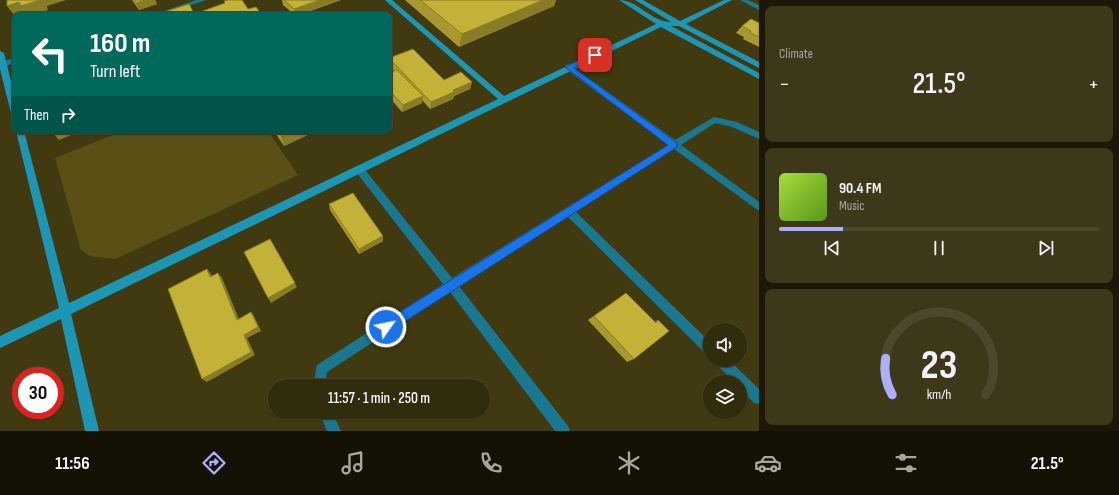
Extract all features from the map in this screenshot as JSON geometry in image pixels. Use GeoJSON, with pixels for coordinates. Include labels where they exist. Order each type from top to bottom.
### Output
{"type":"FeatureCollection","features":[{"type":"Feature","properties":{"kind":"street"},"geometry":{"type":"LineString","coordinates":[[165,12],[202,0]]}},
{"type":"Feature","properties":{"kind":"street"},"geometry":{"type":"LineString","coordinates":[[388,0],[503,99]]}},
{"type":"Feature","properties":{"kind":"street"},"geometry":{"type":"LineString","coordinates":[[622,0],[661,24],[759,76]]}},
{"type":"Feature","properties":{"kind":"street"},"geometry":{"type":"LineString","coordinates":[[638,0],[680,24],[759,65]]}},
{"type":"Feature","properties":{"kind":"street"},"geometry":{"type":"LineString","coordinates":[[0,342],[568,67],[661,24],[680,24],[730,0]]}},
{"type":"Feature","properties":{"kind":"street"},"geometry":{"type":"LineString","coordinates":[[743,0],[759,8]]}},
{"type":"Feature","properties":{"kind":"street"},"geometry":{"type":"LineString","coordinates":[[0,53],[1,64],[12,102]]}},
{"type":"Feature","properties":{"kind":"street"},"geometry":{"type":"LineString","coordinates":[[1,64],[12,61]]}},
{"type":"Feature","properties":{"kind":"street"},"geometry":{"type":"LineString","coordinates":[[568,67],[759,207]]}},
{"type":"Feature","properties":{"kind":"street"},"geometry":{"type":"LineString","coordinates":[[320,379],[321,369],[451,285],[714,120],[734,124],[759,136]]}},
{"type":"Feature","properties":{"kind":"street"},"geometry":{"type":"LineString","coordinates":[[21,134],[65,311],[92,431]]}},
{"type":"Feature","properties":{"kind":"street"},"geometry":{"type":"LineString","coordinates":[[359,169],[451,285],[563,431]]}},
{"type":"Feature","properties":{"kind":"street"},"geometry":{"type":"LineString","coordinates":[[568,211],[703,343]]}},
{"type":"Feature","properties":{"kind":"street"},"geometry":{"type":"LineString","coordinates":[[727,367],[759,398]]}},
{"type":"Feature","properties":{"kind":"street"},"geometry":{"type":"LineString","coordinates":[[328,419],[334,431]]}},
{"type":"Feature","properties":{"kind":"shaded area"},"geometry":{"type":"Polygon","coordinates":[[[115,134],[270,134],[298,175],[115,259],[90,256],[81,250],[55,158],[115,134]]]}},
{"type":"Feature","properties":{"kind":"building"},"geometry":{"type":"Polygon","coordinates":[[[7,0],[40,0],[21,6],[19,2],[7,6],[7,0]]]}},
{"type":"Feature","properties":{"kind":"building"},"geometry":{"type":"Polygon","coordinates":[[[134,0],[145,0],[136,3],[134,0]]]}},
{"type":"Feature","properties":{"kind":"building"},"geometry":{"type":"Polygon","coordinates":[[[242,0],[248,9],[256,7],[260,12],[200,12],[225,3],[224,1],[242,0]]]}},
{"type":"Feature","properties":{"kind":"building"},"geometry":{"type":"Polygon","coordinates":[[[284,0],[320,0],[294,9],[284,0]]]}},
{"type":"Feature","properties":{"kind":"building"},"geometry":{"type":"Polygon","coordinates":[[[420,0],[543,0],[462,34],[420,0]]]}},
{"type":"Feature","properties":{"kind":"building"},"geometry":{"type":"Polygon","coordinates":[[[189,4],[193,12],[164,12],[189,4]]]}},
{"type":"Feature","properties":{"kind":"building"},"geometry":{"type":"Polygon","coordinates":[[[751,19],[759,23],[759,37],[749,32],[751,31],[742,26],[751,19]]]}},
{"type":"Feature","properties":{"kind":"building"},"geometry":{"type":"Polygon","coordinates":[[[413,49],[444,80],[461,72],[472,82],[431,102],[392,61],[392,57],[413,49]]]}},
{"type":"Feature","properties":{"kind":"building"},"geometry":{"type":"Polygon","coordinates":[[[397,70],[423,96],[403,105],[392,93],[392,72],[397,70]]]}},
{"type":"Feature","properties":{"kind":"building"},"geometry":{"type":"Polygon","coordinates":[[[353,193],[383,236],[359,249],[329,204],[353,193]]]}},
{"type":"Feature","properties":{"kind":"building"},"geometry":{"type":"Polygon","coordinates":[[[270,239],[295,283],[268,298],[244,252],[270,239]]]}},
{"type":"Feature","properties":{"kind":"building"},"geometry":{"type":"Polygon","coordinates":[[[207,269],[210,277],[218,273],[237,320],[251,312],[258,327],[244,335],[251,352],[202,379],[168,289],[207,269]]]}},
{"type":"Feature","properties":{"kind":"building"},"geometry":{"type":"Polygon","coordinates":[[[626,293],[656,323],[658,320],[669,331],[634,359],[594,316],[626,293]]]}},
{"type":"Feature","properties":{"kind":"route"},"geometry":{"type":"LineString","coordinates":[[386,327],[674,145],[568,67],[595,55]]}}]}
